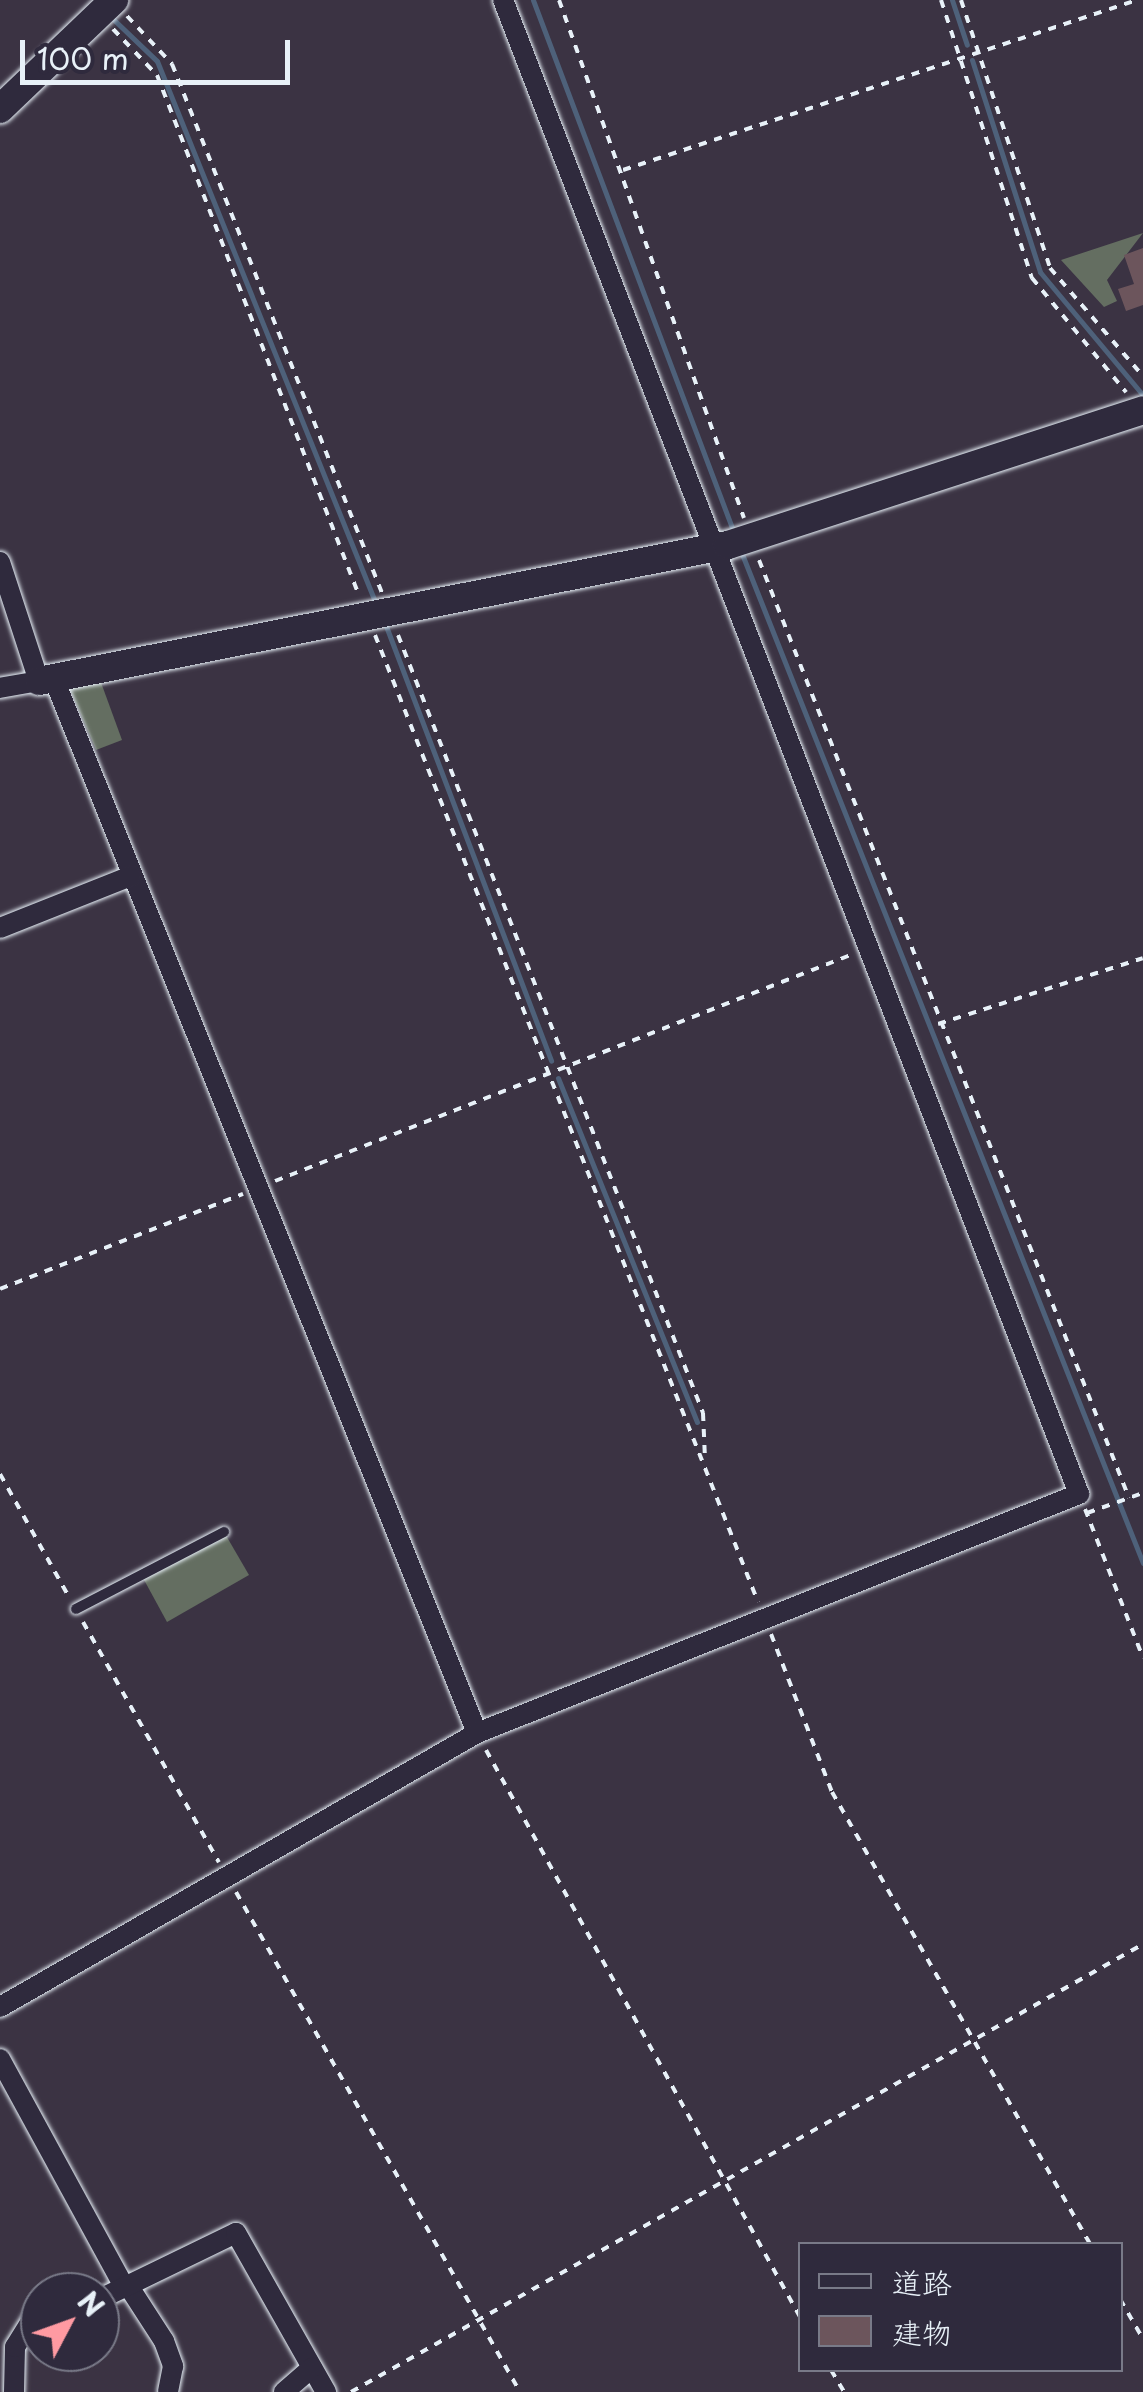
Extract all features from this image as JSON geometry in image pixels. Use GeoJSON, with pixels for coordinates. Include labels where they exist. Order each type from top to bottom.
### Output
{"type":"FeatureCollection","features":[{"type":"Feature","properties":{"kind":"street"},"geometry":{"type":"LineString","coordinates":[[0,2007],[225,1873],[477,1733],[764,1618],[1083,1503],[866,949],[733,543],[503,0]]}},
{"type":"Feature","properties":{"kind":"street"},"geometry":{"type":"LineString","coordinates":[[0,109],[108,6]]}},
{"type":"Feature","properties":{"kind":"street"},"geometry":{"type":"LineString","coordinates":[[0,688],[733,543],[1142,411]]}},
{"type":"Feature","properties":{"kind":"street"},"geometry":{"type":"LineString","coordinates":[[0,562],[260,1187],[477,1733]]}},
{"type":"Feature","properties":{"kind":"street"},"geometry":{"type":"LineString","coordinates":[[0,928],[131,876]]}},
{"type":"Feature","properties":{"kind":"street"},"geometry":{"type":"LineString","coordinates":[[0,2059],[127,2288],[169,2354],[168,2392]]}},
{"type":"Feature","properties":{"kind":"street"},"geometry":{"type":"LineString","coordinates":[[120,2291],[236,2233],[326,2392]]}},
{"type":"Feature","properties":{"kind":"street"},"geometry":{"type":"LineString","coordinates":[[14,2392],[15,2347],[20,2339]]}},
{"type":"Feature","properties":{"kind":"street"},"geometry":{"type":"LineString","coordinates":[[284,2392],[312,2368]]}},
{"type":"Feature","properties":{"kind":"lane"},"geometry":{"type":"LineString","coordinates":[[76,1609],[224,1532]]}},
{"type":"Feature","properties":{"kind":"path"},"geometry":{"type":"LineString","coordinates":[[559,0],[623,170],[733,543],[938,1024],[1129,1498]]}},
{"type":"Feature","properties":{"kind":"path"},"geometry":{"type":"LineString","coordinates":[[940,0],[1032,278],[1142,411]]}},
{"type":"Feature","properties":{"kind":"path"},"geometry":{"type":"LineString","coordinates":[[962,0],[1050,268],[1143,376]]}},
{"type":"Feature","properties":{"kind":"path"},"geometry":{"type":"LineString","coordinates":[[623,170],[1137,0]]}},
{"type":"Feature","properties":{"kind":"path"},"geometry":{"type":"LineString","coordinates":[[108,6],[158,76],[565,1064],[703,1413],[704,1462]]}},
{"type":"Feature","properties":{"kind":"path"},"geometry":{"type":"LineString","coordinates":[[108,6],[172,64],[550,1070],[832,1792],[1089,2242]]}},
{"type":"Feature","properties":{"kind":"path"},"geometry":{"type":"LineString","coordinates":[[0,1289],[866,949]]}},
{"type":"Feature","properties":{"kind":"path"},"geometry":{"type":"LineString","coordinates":[[938,1024],[1143,958]]}},
{"type":"Feature","properties":{"kind":"path"},"geometry":{"type":"LineString","coordinates":[[0,1474],[520,2392]]}},
{"type":"Feature","properties":{"kind":"path"},"geometry":{"type":"LineString","coordinates":[[1083,1503],[1105,1507],[1143,1494]]}},
{"type":"Feature","properties":{"kind":"path"},"geometry":{"type":"LineString","coordinates":[[1083,1503],[1143,1658]]}},
{"type":"Feature","properties":{"kind":"path"},"geometry":{"type":"LineString","coordinates":[[477,1733],[798,2313]]}},
{"type":"Feature","properties":{"kind":"path"},"geometry":{"type":"LineString","coordinates":[[350,2392],[1143,1944]]}},
{"type":"Feature","properties":{"kind":"path"},"geometry":{"type":"LineString","coordinates":[[1123,2304],[1143,2339]]}},
{"type":"Feature","properties":{"kind":"green space"},"geometry":{"type":"Polygon","coordinates":[[[1143,233],[1107,280],[1117,301],[1104,307],[1061,260],[1143,233]]]}},
{"type":"Feature","properties":{"kind":"green space"},"geometry":{"type":"Polygon","coordinates":[[[99,677],[122,740],[96,750],[69,687],[99,677]]]}},
{"type":"Feature","properties":{"kind":"green space"},"geometry":{"type":"Polygon","coordinates":[[[224,1532],[249,1575],[167,1622],[143,1578],[224,1532]]]}},
{"type":"Feature","properties":{"kind":"building"},"geometry":{"type":"Polygon","coordinates":[[[1143,248],[1143,305],[1126,311],[1118,289],[1134,284],[1124,255],[1143,248]]]}},
{"type":"Feature","properties":{"kind":"waterway"},"geometry":{"type":"LineString","coordinates":[[533,0],[734,533]]}},
{"type":"Feature","properties":{"kind":"waterway"},"geometry":{"type":"LineString","coordinates":[[952,0],[967,45]]}},
{"type":"Feature","properties":{"kind":"waterway"},"geometry":{"type":"LineString","coordinates":[[112,18],[157,61],[376,604]]}},
{"type":"Feature","properties":{"kind":"waterway"},"geometry":{"type":"LineString","coordinates":[[972,60],[1040,272],[1143,395]]}},
{"type":"Feature","properties":{"kind":"waterway"},"geometry":{"type":"LineString","coordinates":[[740,549],[1143,1563]]}},
{"type":"Feature","properties":{"kind":"waterway"},"geometry":{"type":"LineString","coordinates":[[386,626],[551,1061]]}},
{"type":"Feature","properties":{"kind":"waterway"},"geometry":{"type":"LineString","coordinates":[[558,1078],[697,1422]]}}]}
